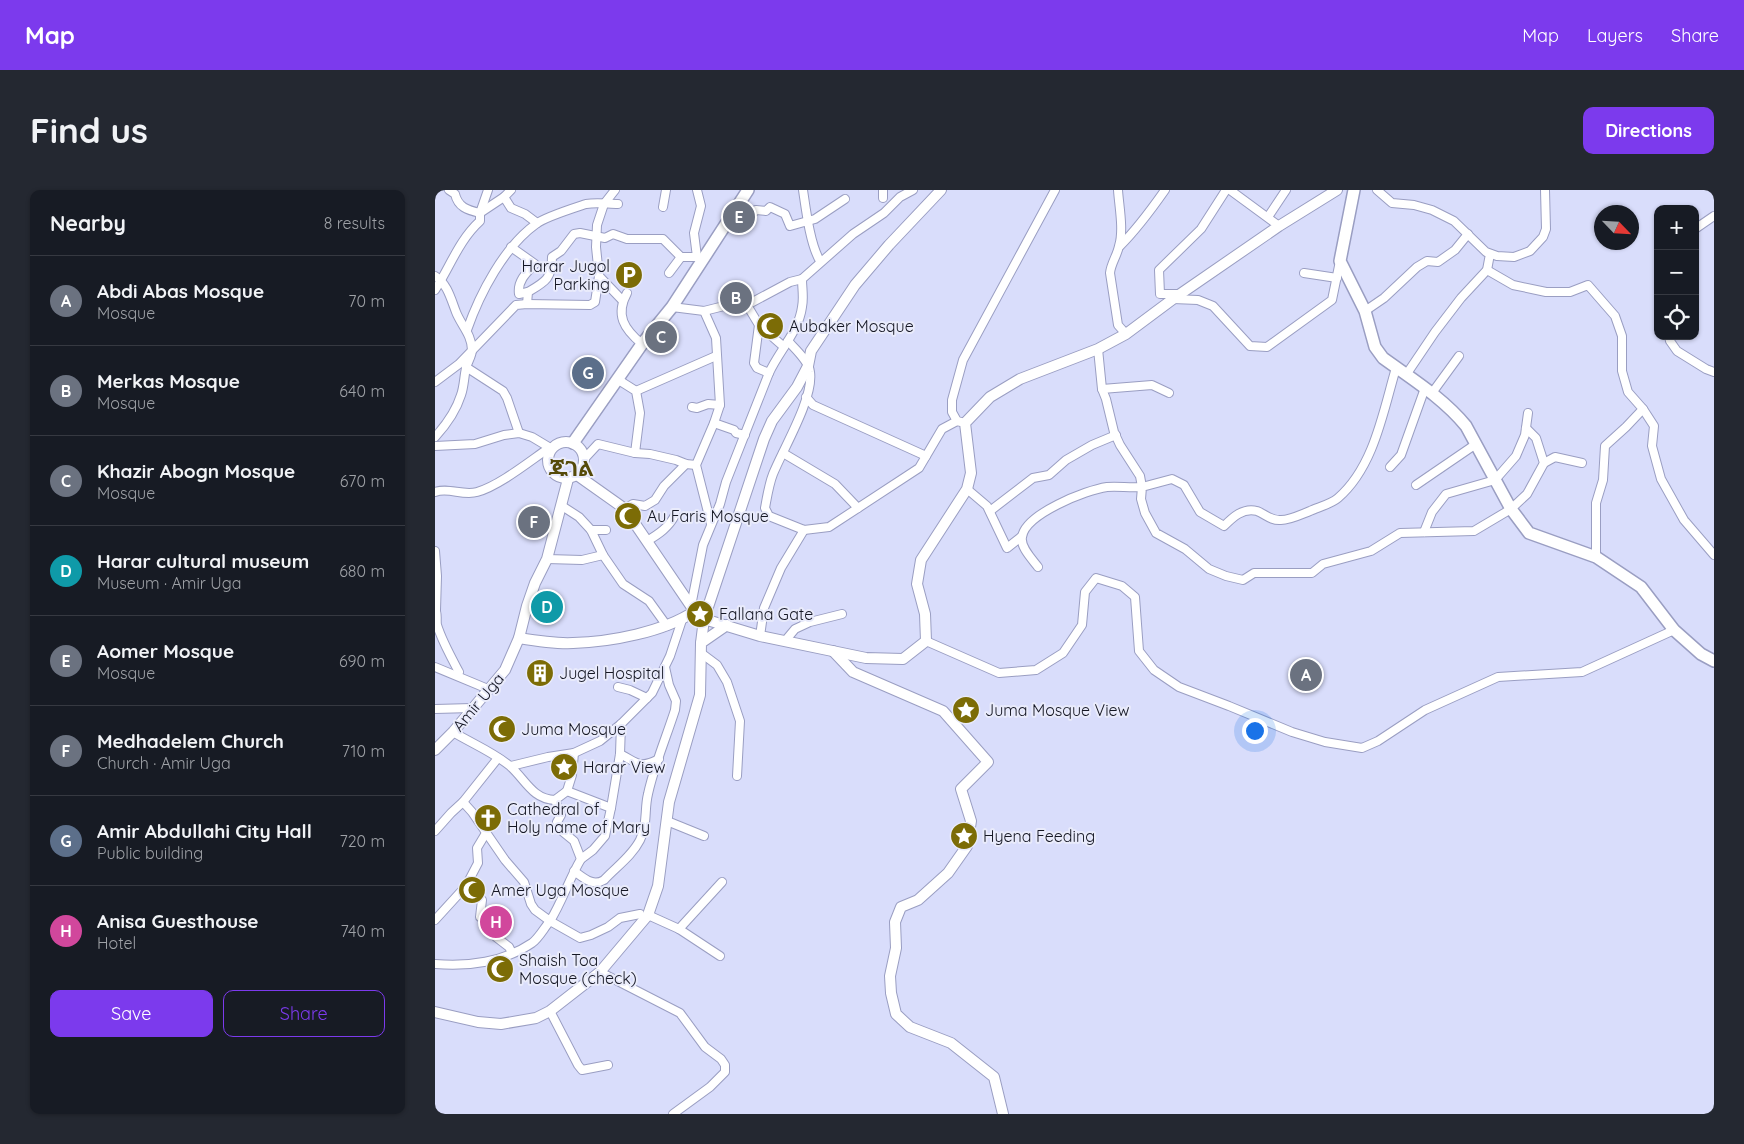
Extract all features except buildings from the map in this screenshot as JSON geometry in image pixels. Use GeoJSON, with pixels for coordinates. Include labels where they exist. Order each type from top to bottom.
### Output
{"type":"FeatureCollection","features":[{"type":"Feature","properties":{"kind":"main road"},"geometry":{"type":"LineString","coordinates":[[573,443],[642,344],[672,308],[747,190]]}},
{"type":"Feature","properties":{"kind":"main road"},"geometry":{"type":"LineString","coordinates":[[1354,190],[1340,261],[1365,311],[1378,353],[1457,415],[1466,426],[1511,509],[1529,532],[1596,557],[1646,592],[1674,630],[1701,654],[1714,661]]}},
{"type":"Feature","properties":{"kind":"street"},"geometry":{"type":"LineString","coordinates":[[435,290],[438,278],[461,243],[480,221],[480,213],[488,190]]}},
{"type":"Feature","properties":{"kind":"street"},"geometry":{"type":"LineString","coordinates":[[454,191],[456,201],[466,209],[480,213],[511,190]]}},
{"type":"Feature","properties":{"kind":"street"},"geometry":{"type":"LineString","coordinates":[[435,382],[459,364],[516,305],[590,305],[595,302],[599,276],[596,247],[597,224],[603,204],[615,190]]}},
{"type":"Feature","properties":{"kind":"street"},"geometry":{"type":"LineString","coordinates":[[663,207],[666,190]]}},
{"type":"Feature","properties":{"kind":"street"},"geometry":{"type":"LineString","coordinates":[[511,247],[535,264],[523,276],[518,288],[519,294],[528,292],[544,283],[551,270],[552,257],[561,251],[574,234],[580,233],[605,238],[613,234],[627,239],[663,239],[681,257],[697,257],[694,233],[701,206],[697,190]]}},
{"type":"Feature","properties":{"kind":"street"},"geometry":{"type":"LineString","coordinates":[[803,190],[808,221],[816,254],[820,261]]}},
{"type":"Feature","properties":{"kind":"street"},"geometry":{"type":"LineString","coordinates":[[672,308],[704,310],[736,303],[747,305],[790,282],[801,279],[853,234],[884,213],[901,194],[913,190]]}},
{"type":"Feature","properties":{"kind":"street"},"geometry":{"type":"LineString","coordinates":[[435,1012],[478,1022],[501,1024],[536,1018],[550,1011],[600,972],[644,914],[658,886],[669,802],[700,695],[703,618],[764,439],[772,421],[797,387],[808,366],[811,351],[855,285],[889,245],[941,190]]}},
{"type":"Feature","properties":{"kind":"street"},"geometry":{"type":"LineString","coordinates":[[926,641],[925,614],[917,584],[921,560],[967,490],[971,473],[961,422],[952,412],[952,400],[963,360],[1055,190]]}},
{"type":"Feature","properties":{"kind":"street"},"geometry":{"type":"LineString","coordinates":[[1118,190],[1121,221],[1119,246],[1111,264],[1110,272],[1118,325],[1126,334]]}},
{"type":"Feature","properties":{"kind":"street"},"geometry":{"type":"LineString","coordinates":[[1119,246],[1130,236],[1165,190]]}},
{"type":"Feature","properties":{"kind":"street"},"geometry":{"type":"LineString","coordinates":[[1183,294],[1160,294],[1159,270],[1201,229],[1225,190]]}},
{"type":"Feature","properties":{"kind":"street"},"geometry":{"type":"LineString","coordinates":[[1230,190],[1268,216],[1279,226]]}},
{"type":"Feature","properties":{"kind":"street"},"geometry":{"type":"LineString","coordinates":[[1268,216],[1286,190]]}},
{"type":"Feature","properties":{"kind":"street"},"geometry":{"type":"LineString","coordinates":[[747,305],[759,325],[786,344],[808,366],[810,372],[806,397],[795,429],[773,475],[765,508],[769,516],[804,530],[829,527],[919,468],[942,429],[961,422],[989,397],[1012,384],[1097,349],[1126,334],[1279,226],[1337,190]]}},
{"type":"Feature","properties":{"kind":"street"},"geometry":{"type":"LineString","coordinates":[[1377,190],[1392,203],[1414,205],[1432,210],[1454,221],[1486,252],[1497,256],[1514,257],[1530,250],[1543,236],[1546,229],[1545,190]]}},
{"type":"Feature","properties":{"kind":"street"},"geometry":{"type":"LineString","coordinates":[[504,197],[511,208],[525,214],[537,223]]}},
{"type":"Feature","properties":{"kind":"street"},"geometry":{"type":"LineString","coordinates":[[738,205],[753,213],[756,210],[766,212],[769,207],[785,214],[790,226],[815,219],[845,199]]}},
{"type":"Feature","properties":{"kind":"street"},"geometry":{"type":"LineString","coordinates":[[467,330],[477,303],[501,260],[511,247],[537,223],[594,202],[618,204]]}},
{"type":"Feature","properties":{"kind":"street"},"geometry":{"type":"LineString","coordinates":[[1699,226],[1714,216]]}},
{"type":"Feature","properties":{"kind":"street"},"geometry":{"type":"LineString","coordinates":[[1365,311],[1384,298],[1417,267],[1427,261],[1438,262],[1455,250],[1468,234]]}},
{"type":"Feature","properties":{"kind":"street"},"geometry":{"type":"LineString","coordinates":[[1407,375],[1435,332],[1461,298],[1487,270],[1491,254]]}},
{"type":"Feature","properties":{"kind":"street"},"geometry":{"type":"LineString","coordinates":[[669,273],[681,257]]}},
{"type":"Feature","properties":{"kind":"street"},"geometry":{"type":"LineString","coordinates":[[1173,299],[1198,300],[1213,306],[1250,346],[1267,347],[1333,300],[1340,261]]}},
{"type":"Feature","properties":{"kind":"street"},"geometry":{"type":"LineString","coordinates":[[1487,270],[1513,285],[1546,292],[1570,292],[1588,286],[1615,316],[1622,336],[1622,371],[1628,392],[1655,426],[1652,446],[1661,480],[1684,520],[1714,555]]}},
{"type":"Feature","properties":{"kind":"street"},"geometry":{"type":"LineString","coordinates":[[1304,273],[1337,278]]}},
{"type":"Feature","properties":{"kind":"street"},"geometry":{"type":"LineString","coordinates":[[599,276],[623,301]]}},
{"type":"Feature","properties":{"kind":"street"},"geometry":{"type":"LineString","coordinates":[[435,437],[454,412],[462,394],[466,367],[472,351],[467,330],[458,318],[451,298],[438,278]]}},
{"type":"Feature","properties":{"kind":"street"},"geometry":{"type":"LineString","coordinates":[[519,638],[573,643],[617,638],[667,626],[682,620],[693,609],[703,545],[769,372],[796,326],[803,307],[801,279]]}},
{"type":"Feature","properties":{"kind":"street"},"geometry":{"type":"LineString","coordinates":[[527,304],[528,292]]}},
{"type":"Feature","properties":{"kind":"street"},"geometry":{"type":"LineString","coordinates":[[627,292],[621,314],[625,327],[642,344]]}},
{"type":"Feature","properties":{"kind":"street"},"geometry":{"type":"LineString","coordinates":[[704,310],[715,338],[720,405],[695,465],[711,524]]}},
{"type":"Feature","properties":{"kind":"street"},"geometry":{"type":"LineString","coordinates":[[759,325],[754,363],[757,368],[769,372]]}},
{"type":"Feature","properties":{"kind":"street"},"geometry":{"type":"LineString","coordinates":[[1670,340],[1677,351],[1714,372]]}},
{"type":"Feature","properties":{"kind":"street"},"geometry":{"type":"LineString","coordinates":[[1097,349],[1102,389],[1107,399],[1116,435],[1120,445],[1140,476],[1141,498],[1145,513],[1157,533],[1185,549],[1209,569],[1243,580],[1254,573],[1312,573],[1323,564],[1371,551],[1400,533],[1474,530],[1511,509],[1527,494],[1544,463],[1555,457],[1582,463]]}},
{"type":"Feature","properties":{"kind":"street"},"geometry":{"type":"LineString","coordinates":[[636,391],[716,356]]}},
{"type":"Feature","properties":{"kind":"street"},"geometry":{"type":"LineString","coordinates":[[1390,467],[1401,455],[1428,391],[1459,356]]}},
{"type":"Feature","properties":{"kind":"street"},"geometry":{"type":"LineString","coordinates":[[466,367],[503,391],[519,433]]}},
{"type":"Feature","properties":{"kind":"street"},"geometry":{"type":"LineString","coordinates":[[967,490],[987,506],[1007,548],[1021,537],[1025,528],[1039,516],[1071,498],[1106,487],[1142,487],[1171,479],[1184,485],[1200,512],[1224,526],[1234,516],[1244,511],[1256,511],[1267,517],[1281,520],[1336,500],[1356,480],[1377,432],[1396,368]]}},
{"type":"Feature","properties":{"kind":"street"},"geometry":{"type":"LineString","coordinates":[[617,379],[636,391],[641,413],[635,453]]}},
{"type":"Feature","properties":{"kind":"street"},"geometry":{"type":"LineString","coordinates":[[1102,389],[1152,385],[1169,393]]}},
{"type":"Feature","properties":{"kind":"street"},"geometry":{"type":"LineString","coordinates":[[806,397],[813,405],[926,456]]}},
{"type":"Feature","properties":{"kind":"street"},"geometry":{"type":"LineString","coordinates":[[691,407],[697,408],[708,404],[720,405]]}},
{"type":"Feature","properties":{"kind":"street"},"geometry":{"type":"LineString","coordinates":[[1596,557],[1596,503],[1603,480],[1605,446],[1643,409]]}},
{"type":"Feature","properties":{"kind":"street"},"geometry":{"type":"LineString","coordinates":[[1424,532],[1432,512],[1446,494],[1495,480],[1516,456],[1525,435],[1527,413]]}},
{"type":"Feature","properties":{"kind":"street"},"geometry":{"type":"LineString","coordinates":[[714,423],[745,435]]}},
{"type":"Feature","properties":{"kind":"street"},"geometry":{"type":"LineString","coordinates":[[1526,428],[1536,438],[1544,463]]}},
{"type":"Feature","properties":{"kind":"street"},"geometry":{"type":"LineString","coordinates":[[435,446],[475,444],[504,435],[519,433],[532,437],[551,448]]}},
{"type":"Feature","properties":{"kind":"street"},"geometry":{"type":"LineString","coordinates":[[990,511],[1033,478],[1049,475],[1066,460],[1092,445],[1116,435]]}},
{"type":"Feature","properties":{"kind":"street"},"geometry":{"type":"LineString","coordinates":[[435,492],[440,490],[476,493],[508,477],[530,460],[562,442],[573,443],[581,449],[585,458]]}},
{"type":"Feature","properties":{"kind":"street"},"geometry":{"type":"LineString","coordinates":[[572,477],[583,468],[585,458],[598,444],[695,465]]}},
{"type":"Feature","properties":{"kind":"street"},"geometry":{"type":"LineString","coordinates":[[1416,485],[1476,444]]}},
{"type":"Feature","properties":{"kind":"street"},"geometry":{"type":"LineString","coordinates":[[551,448],[547,460],[548,466],[556,476],[572,477],[625,509],[693,609],[703,618],[760,636],[866,658],[903,659],[926,641]]}},
{"type":"Feature","properties":{"kind":"street"},"geometry":{"type":"LineString","coordinates":[[783,453],[835,484],[858,508]]}},
{"type":"Feature","properties":{"kind":"street"},"geometry":{"type":"LineString","coordinates":[[625,509],[633,504],[645,506],[655,500],[664,486],[685,464]]}},
{"type":"Feature","properties":{"kind":"street","name":"Amir Uga"},"geometry":{"type":"LineString","coordinates":[[435,750],[453,732],[505,670],[519,638],[535,583],[547,559],[572,477]]}},
{"type":"Feature","properties":{"kind":"street"},"geometry":{"type":"LineString","coordinates":[[562,506],[579,518],[591,530],[603,555],[623,584],[649,601],[667,626]]}},
{"type":"Feature","properties":{"kind":"street"},"geometry":{"type":"LineString","coordinates":[[647,541],[660,534],[671,523],[675,515]]}},
{"type":"Feature","properties":{"kind":"street"},"geometry":{"type":"LineString","coordinates":[[591,530],[606,530]]}},
{"type":"Feature","properties":{"kind":"street"},"geometry":{"type":"LineString","coordinates":[[760,636],[764,608],[781,568],[804,530]]}},
{"type":"Feature","properties":{"kind":"street"},"geometry":{"type":"LineString","coordinates":[[1021,537],[1023,546],[1038,566]]}},
{"type":"Feature","properties":{"kind":"street"},"geometry":{"type":"LineString","coordinates":[[435,551],[437,576],[436,622],[443,641],[459,672]]}},
{"type":"Feature","properties":{"kind":"street"},"geometry":{"type":"LineString","coordinates":[[547,559],[582,560],[603,555]]}},
{"type":"Feature","properties":{"kind":"street"},"geometry":{"type":"LineString","coordinates":[[926,641],[999,673],[1036,670],[1063,653],[1082,624],[1085,592],[1096,578],[1122,586],[1135,597],[1139,651],[1154,670],[1179,687],[1292,732],[1325,742],[1362,748],[1378,741],[1425,710],[1498,677],[1582,672],[1674,630]]}},
{"type":"Feature","properties":{"kind":"street"},"geometry":{"type":"LineString","coordinates":[[785,641],[795,629],[811,622],[842,614]]}},
{"type":"Feature","properties":{"kind":"street"},"geometry":{"type":"LineString","coordinates":[[511,766],[548,756],[574,753],[600,741],[621,724],[652,693],[665,667],[682,620]]}},
{"type":"Feature","properties":{"kind":"street"},"geometry":{"type":"LineString","coordinates":[[701,648],[727,625]]}},
{"type":"Feature","properties":{"kind":"street"},"geometry":{"type":"LineString","coordinates":[[701,648],[717,665],[727,682],[740,721],[737,776]]}},
{"type":"Feature","properties":{"kind":"street"},"geometry":{"type":"LineString","coordinates":[[832,650],[853,672],[943,711],[988,762],[961,789],[971,821],[967,846],[941,880],[918,900],[901,907],[895,922],[896,948],[890,976],[891,993],[896,1014],[910,1027],[951,1043],[994,1077],[1003,1114]]}},
{"type":"Feature","properties":{"kind":"street"},"geometry":{"type":"LineString","coordinates":[[574,871],[594,884],[604,880],[633,852],[646,825],[647,798],[675,710],[676,701],[669,685],[665,667]]}},
{"type":"Feature","properties":{"kind":"street"},"geometry":{"type":"LineString","coordinates":[[435,668],[488,689]]}},
{"type":"Feature","properties":{"kind":"street"},"geometry":{"type":"LineString","coordinates":[[618,687],[647,698]]}},
{"type":"Feature","properties":{"kind":"street"},"geometry":{"type":"LineString","coordinates":[[435,709],[472,708]]}},
{"type":"Feature","properties":{"kind":"street"},"geometry":{"type":"LineString","coordinates":[[435,964],[485,962],[512,953],[534,942],[557,910],[581,859],[593,850],[605,836],[620,754],[621,724]]}},
{"type":"Feature","properties":{"kind":"street"},"geometry":{"type":"LineString","coordinates":[[453,732],[511,766],[528,788],[549,800],[555,800],[567,792],[572,776],[574,753]]}},
{"type":"Feature","properties":{"kind":"street"},"geometry":{"type":"LineString","coordinates":[[620,754],[641,765],[647,765],[659,759]]}},
{"type":"Feature","properties":{"kind":"street"},"geometry":{"type":"LineString","coordinates":[[435,831],[463,802],[498,758]]}},
{"type":"Feature","properties":{"kind":"street"},"geometry":{"type":"LineString","coordinates":[[567,792],[611,808]]}},
{"type":"Feature","properties":{"kind":"street"},"geometry":{"type":"LineString","coordinates":[[555,800],[561,815],[557,822],[563,832],[573,841],[581,859]]}},
{"type":"Feature","properties":{"kind":"street"},"geometry":{"type":"LineString","coordinates":[[463,802],[523,882],[535,910],[549,921],[579,938],[600,931],[620,918],[644,914],[679,929],[720,956]]}},
{"type":"Feature","properties":{"kind":"street"},"geometry":{"type":"LineString","coordinates":[[667,821],[704,836]]}},
{"type":"Feature","properties":{"kind":"street"},"geometry":{"type":"LineString","coordinates":[[435,920],[466,886],[478,863],[477,848],[487,833]]}},
{"type":"Feature","properties":{"kind":"street"},"geometry":{"type":"LineString","coordinates":[[679,929],[722,882]]}},
{"type":"Feature","properties":{"kind":"street"},"geometry":{"type":"LineString","coordinates":[[466,886],[482,900],[480,917],[488,922],[496,937],[509,947],[512,953]]}},
{"type":"Feature","properties":{"kind":"street"},"geometry":{"type":"LineString","coordinates":[[600,972],[680,1013],[705,1047],[721,1059],[725,1065],[725,1072],[710,1087],[673,1114]]}},
{"type":"Feature","properties":{"kind":"street"},"geometry":{"type":"LineString","coordinates":[[550,1011],[582,1070],[609,1065]]}},
{"type":"Feature","properties":{"kind":"place","name":"Aomer Mosque"},"geometry":{"type":"Point","coordinates":[739,217]}},
{"type":"Feature","properties":{"kind":"place","name":"Harar Jugol Parking"},"geometry":{"type":"Point","coordinates":[629,275]}},
{"type":"Feature","properties":{"kind":"place","name":"Merkas Mosque"},"geometry":{"type":"Point","coordinates":[736,298]}},
{"type":"Feature","properties":{"kind":"place","name":"Aubaker Mosque"},"geometry":{"type":"Point","coordinates":[770,326]}},
{"type":"Feature","properties":{"kind":"place","name":"Khazir Abogn Mosque"},"geometry":{"type":"Point","coordinates":[661,337]}},
{"type":"Feature","properties":{"kind":"place","name":"Amir Abdullahi City Hall"},"geometry":{"type":"Point","coordinates":[588,373]}},
{"type":"Feature","properties":{"kind":"place","name":"Au Faris Mosque"},"geometry":{"type":"Point","coordinates":[628,516]}},
{"type":"Feature","properties":{"kind":"place","name":"Medhadelem Church"},"geometry":{"type":"Point","coordinates":[534,522]}},
{"type":"Feature","properties":{"kind":"place","name":"Harar cultural museum"},"geometry":{"type":"Point","coordinates":[547,607]}},
{"type":"Feature","properties":{"kind":"place","name":"Fallana Gate"},"geometry":{"type":"Point","coordinates":[700,614]}},
{"type":"Feature","properties":{"kind":"place","name":"Jugel Hospital"},"geometry":{"type":"Point","coordinates":[540,673]}},
{"type":"Feature","properties":{"kind":"place","name":"Abdi Abas Mosque"},"geometry":{"type":"Point","coordinates":[1306,675]}},
{"type":"Feature","properties":{"kind":"place","name":"Juma Mosque View"},"geometry":{"type":"Point","coordinates":[966,710]}},
{"type":"Feature","properties":{"kind":"place","name":"Juma Mosque"},"geometry":{"type":"Point","coordinates":[502,729]}},
{"type":"Feature","properties":{"kind":"place","name":"Harar View"},"geometry":{"type":"Point","coordinates":[564,767]}},
{"type":"Feature","properties":{"kind":"place","name":"Cathedral of Holy name of Mary"},"geometry":{"type":"Point","coordinates":[488,818]}},
{"type":"Feature","properties":{"kind":"place","name":"Hyena Feeding"},"geometry":{"type":"Point","coordinates":[964,836]}},
{"type":"Feature","properties":{"kind":"place","name":"Amer Uga Mosque"},"geometry":{"type":"Point","coordinates":[472,890]}},
{"type":"Feature","properties":{"kind":"place","name":"Anisa Guesthouse"},"geometry":{"type":"Point","coordinates":[496,922]}},
{"type":"Feature","properties":{"kind":"place","name":"Shaish Toa Mosque (check)"},"geometry":{"type":"Point","coordinates":[500,969]}},
{"type":"Feature","properties":{"kind":"district","name":"ጁገል"},"geometry":{"type":"Point","coordinates":[571,468]}}]}
